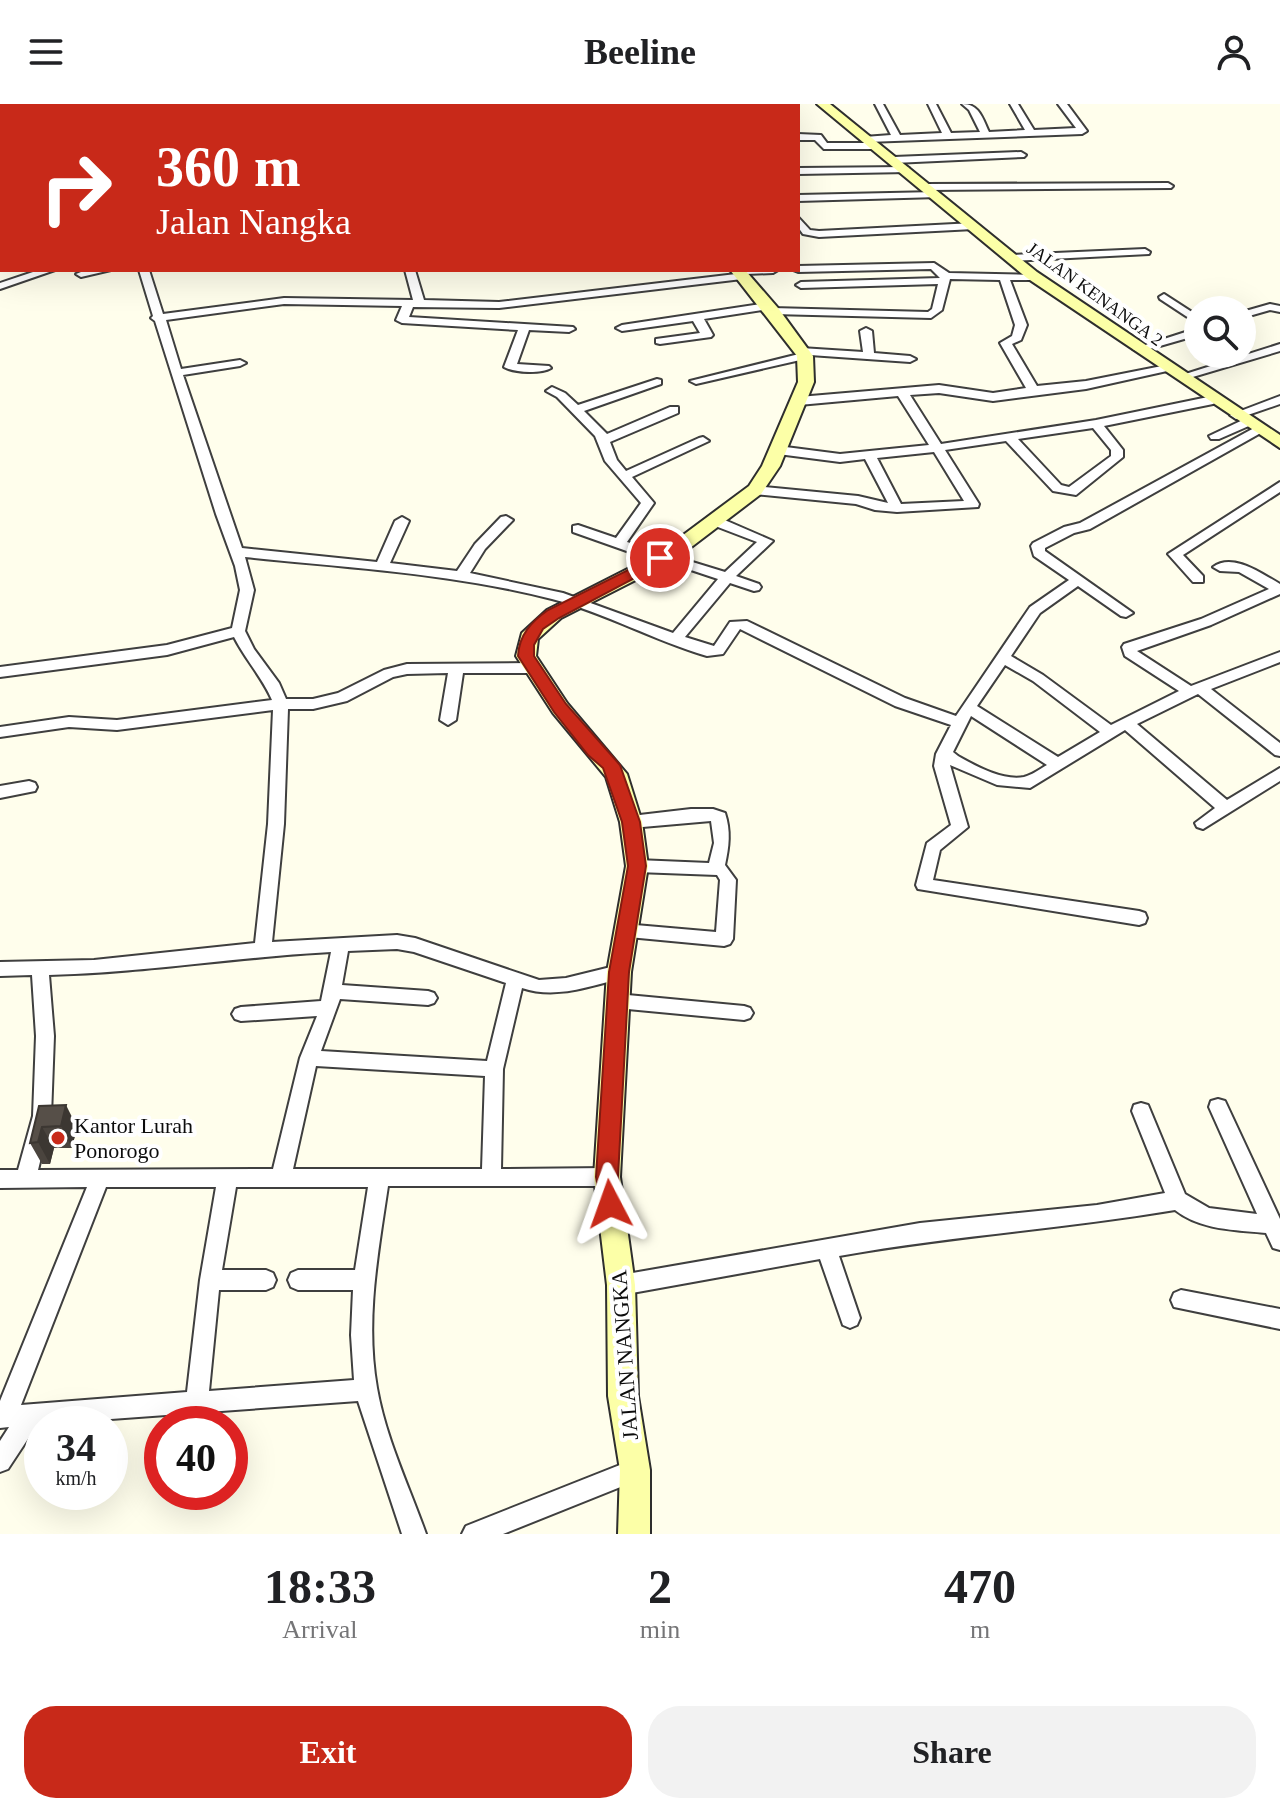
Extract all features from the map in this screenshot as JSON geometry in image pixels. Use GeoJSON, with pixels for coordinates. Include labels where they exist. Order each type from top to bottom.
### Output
{"type":"FeatureCollection","features":[{"type":"Feature","properties":{"kind":"street","name":"JALAN KENANGA 2"},"geometry":{"type":"LineString","coordinates":[[823,104],[1034,277],[1280,443]]}},
{"type":"Feature","properties":{"kind":"street"},"geometry":{"type":"LineString","coordinates":[[879,104],[897,137]]}},
{"type":"Feature","properties":{"kind":"street"},"geometry":{"type":"LineString","coordinates":[[932,104],[948,136]]}},
{"type":"Feature","properties":{"kind":"street"},"geometry":{"type":"LineString","coordinates":[[966,104],[973,109],[986,135]]}},
{"type":"Feature","properties":{"kind":"street"},"geometry":{"type":"LineString","coordinates":[[1014,104],[1032,134]]}},
{"type":"Feature","properties":{"kind":"street"},"geometry":{"type":"LineString","coordinates":[[800,137],[818,137],[824,146],[897,137],[1082,131],[1062,104]]}},
{"type":"Feature","properties":{"kind":"street"},"geometry":{"type":"LineString","coordinates":[[800,171],[1021,155]]}},
{"type":"Feature","properties":{"kind":"street"},"geometry":{"type":"LineString","coordinates":[[800,198],[932,191],[1168,186]]}},
{"type":"Feature","properties":{"kind":"street"},"geometry":{"type":"LineString","coordinates":[[800,223],[807,232],[819,234],[974,226]]}},
{"type":"Feature","properties":{"kind":"street"},"geometry":{"type":"LineString","coordinates":[[1013,258],[1145,252]]}},
{"type":"Feature","properties":{"kind":"street"},"geometry":{"type":"LineString","coordinates":[[800,269],[903,260],[936,266],[945,278]]}},
{"type":"Feature","properties":{"kind":"street"},"geometry":{"type":"LineString","coordinates":[[0,286],[44,272]]}},
{"type":"Feature","properties":{"kind":"street"},"geometry":{"type":"LineString","coordinates":[[81,274],[94,272]]}},
{"type":"Feature","properties":{"kind":"street"},"geometry":{"type":"LineString","coordinates":[[145,272],[247,590],[238,631],[272,683],[281,704],[276,824],[263,949]]}},
{"type":"Feature","properties":{"kind":"street"},"geometry":{"type":"LineString","coordinates":[[410,272],[414,305],[402,320],[569,329]]}},
{"type":"Feature","properties":{"kind":"street"},"geometry":{"type":"LineString","coordinates":[[0,732],[69,722],[117,725],[281,704],[327,702],[398,671],[532,668],[526,656],[529,637],[537,626],[663,558],[755,490],[778,450],[806,382],[803,354],[739,272],[478,306],[260,302],[157,318]]}},
{"type":"Feature","properties":{"kind":"street"},"geometry":{"type":"LineString","coordinates":[[1004,277],[1021,329],[1017,338],[1006,343],[1033,390]]}},
{"type":"Feature","properties":{"kind":"street"},"geometry":{"type":"LineString","coordinates":[[801,285],[1034,277]]}},
{"type":"Feature","properties":{"kind":"street"},"geometry":{"type":"LineString","coordinates":[[622,328],[770,308],[931,315],[937,310],[945,278]]}},
{"type":"Feature","properties":{"kind":"street"},"geometry":{"type":"LineString","coordinates":[[1164,297],[1184,311]]}},
{"type":"Feature","properties":{"kind":"street"},"geometry":{"type":"LineString","coordinates":[[472,324],[478,306]]}},
{"type":"Feature","properties":{"kind":"street"},"geometry":{"type":"LineString","coordinates":[[1256,311],[1270,307],[1280,309]]}},
{"type":"Feature","properties":{"kind":"street"},"geometry":{"type":"LineString","coordinates":[[660,341],[707,335],[697,317]]}},
{"type":"Feature","properties":{"kind":"street"},"geometry":{"type":"LineString","coordinates":[[524,328],[510,367],[545,368]]}},
{"type":"Feature","properties":{"kind":"street"},"geometry":{"type":"LineString","coordinates":[[866,331],[869,357]]}},
{"type":"Feature","properties":{"kind":"street"},"geometry":{"type":"LineString","coordinates":[[1139,349],[1184,335]]}},
{"type":"Feature","properties":{"kind":"street"},"geometry":{"type":"LineString","coordinates":[[1182,377],[1280,347]]}},
{"type":"Feature","properties":{"kind":"street"},"geometry":{"type":"LineString","coordinates":[[696,381],[803,354],[910,359]]}},
{"type":"Feature","properties":{"kind":"street"},"geometry":{"type":"LineString","coordinates":[[176,373],[240,363]]}},
{"type":"Feature","properties":{"kind":"street"},"geometry":{"type":"LineString","coordinates":[[799,401],[939,389],[993,397],[1086,385],[1167,368]]}},
{"type":"Feature","properties":{"kind":"street"},"geometry":{"type":"LineString","coordinates":[[576,410],[657,382]]}},
{"type":"Feature","properties":{"kind":"street"},"geometry":{"type":"LineString","coordinates":[[552,391],[561,395],[604,440],[611,461],[648,503],[620,542]]}},
{"type":"Feature","properties":{"kind":"street"},"geometry":{"type":"LineString","coordinates":[[755,490],[858,500],[875,506],[897,508],[973,504],[903,394]]}},
{"type":"Feature","properties":{"kind":"street"},"geometry":{"type":"LineString","coordinates":[[778,450],[840,458],[937,448],[1096,424],[1213,400]]}},
{"type":"Feature","properties":{"kind":"street"},"geometry":{"type":"LineString","coordinates":[[1126,613],[1039,553],[1038,546],[1069,530],[1085,526],[1280,400]]}},
{"type":"Feature","properties":{"kind":"street"},"geometry":{"type":"LineString","coordinates":[[604,440],[674,410]]}},
{"type":"Feature","properties":{"kind":"street"},"geometry":{"type":"LineString","coordinates":[[1215,436],[1247,422]]}},
{"type":"Feature","properties":{"kind":"street"},"geometry":{"type":"LineString","coordinates":[[1009,437],[1057,488],[1071,492],[1117,457],[1117,450],[1096,424]]}},
{"type":"Feature","properties":{"kind":"street"},"geometry":{"type":"LineString","coordinates":[[623,477],[703,441]]}},
{"type":"Feature","properties":{"kind":"street"},"geometry":{"type":"LineString","coordinates":[[869,455],[897,508]]}},
{"type":"Feature","properties":{"kind":"street"},"geometry":{"type":"LineString","coordinates":[[1198,579],[1175,554],[1280,486]]}},
{"type":"Feature","properties":{"kind":"street"},"geometry":{"type":"LineString","coordinates":[[460,578],[480,547],[506,520]]}},
{"type":"Feature","properties":{"kind":"street"},"geometry":{"type":"LineString","coordinates":[[381,568],[402,521]]}},
{"type":"Feature","properties":{"kind":"street"},"geometry":{"type":"LineString","coordinates":[[675,640],[727,577],[766,541],[715,521]]}},
{"type":"Feature","properties":{"kind":"street"},"geometry":{"type":"LineString","coordinates":[[578,529],[754,587]]}},
{"type":"Feature","properties":{"kind":"street"},"geometry":{"type":"LineString","coordinates":[[237,552],[460,578],[577,602],[715,652],[735,625],[742,624],[900,702],[959,722]]}},
{"type":"Feature","properties":{"kind":"street"},"geometry":{"type":"LineString","coordinates":[[1220,567],[1242,568],[1277,594]]}},
{"type":"Feature","properties":{"kind":"street"},"geometry":{"type":"LineString","coordinates":[[1078,580],[1035,610],[959,722],[944,754],[942,766],[960,827],[933,847],[924,885],[1139,918]]}},
{"type":"Feature","properties":{"kind":"street"},"geometry":{"type":"LineString","coordinates":[[1277,594],[1206,622],[1129,647],[1130,653],[1196,690],[1280,751]]}},
{"type":"Feature","properties":{"kind":"street"},"geometry":{"type":"LineString","coordinates":[[0,672],[167,650],[238,631]]}},
{"type":"Feature","properties":{"kind":"street"},"geometry":{"type":"LineString","coordinates":[[1002,657],[1038,678],[1110,732]]}},
{"type":"Feature","properties":{"kind":"street"},"geometry":{"type":"LineString","coordinates":[[944,754],[974,769],[1018,783],[1030,782],[1126,723],[1196,690],[1280,657]]}},
{"type":"Feature","properties":{"kind":"street","name":"JALAN NANGKA"},"geometry":{"type":"LineString","coordinates":[[532,668],[586,740],[611,765],[631,822],[637,866],[619,972],[607,1177],[621,1285],[623,1396],[635,1470],[634,1534]]}},
{"type":"Feature","properties":{"kind":"street"},"geometry":{"type":"LineString","coordinates":[[448,720],[456,670]]}},
{"type":"Feature","properties":{"kind":"street"},"geometry":{"type":"LineString","coordinates":[[968,707],[1057,764]]}},
{"type":"Feature","properties":{"kind":"street"},"geometry":{"type":"LineString","coordinates":[[1126,723],[1226,808]]}},
{"type":"Feature","properties":{"kind":"street"},"geometry":{"type":"LineString","coordinates":[[1203,823],[1280,774]]}},
{"type":"Feature","properties":{"kind":"street"},"geometry":{"type":"LineString","coordinates":[[0,792],[29,787]]}},
{"type":"Feature","properties":{"kind":"street"},"geometry":{"type":"LineString","coordinates":[[631,822],[687,818],[702,812],[716,815],[722,821],[722,843],[716,869]]}},
{"type":"Feature","properties":{"kind":"street"},"geometry":{"type":"LineString","coordinates":[[624,931],[724,939],[728,880],[722,870],[637,866]]}},
{"type":"Feature","properties":{"kind":"street"},"geometry":{"type":"LineString","coordinates":[[0,969],[94,967],[263,949],[397,942],[415,945],[515,982],[539,987],[566,985],[619,972]]}},
{"type":"Feature","properties":{"kind":"street"},"geometry":{"type":"LineString","coordinates":[[281,1177],[309,1058],[330,1000],[341,945]]}},
{"type":"Feature","properties":{"kind":"street"},"geometry":{"type":"LineString","coordinates":[[26,1178],[42,1116],[45,1048],[40,968]]}},
{"type":"Feature","properties":{"kind":"street"},"geometry":{"type":"LineString","coordinates":[[491,1178],[494,1069],[515,982]]}},
{"type":"Feature","properties":{"kind":"street"},"geometry":{"type":"LineString","coordinates":[[241,1014],[330,1000],[428,998]]}},
{"type":"Feature","properties":{"kind":"street"},"geometry":{"type":"LineString","coordinates":[[617,1001],[744,1013]]}},
{"type":"Feature","properties":{"kind":"street"},"geometry":{"type":"LineString","coordinates":[[309,1058],[494,1069]]}},
{"type":"Feature","properties":{"kind":"street"},"geometry":{"type":"LineString","coordinates":[[1218,1107],[1275,1233]]}},
{"type":"Feature","properties":{"kind":"street"},"geometry":{"type":"LineString","coordinates":[[1141,1111],[1178,1200],[1207,1217],[1275,1233]]}},
{"type":"Feature","properties":{"kind":"street"},"geometry":{"type":"LineString","coordinates":[[197,1403],[210,1280],[228,1177]]}},
{"type":"Feature","properties":{"kind":"street"},"geometry":{"type":"LineString","coordinates":[[0,1179],[607,1177]]}},
{"type":"Feature","properties":{"kind":"street"},"geometry":{"type":"LineString","coordinates":[[379,1178],[360,1320],[366,1390],[414,1534]]}},
{"type":"Feature","properties":{"kind":"street"},"geometry":{"type":"LineString","coordinates":[[24,1416],[3,1417],[100,1179]]}},
{"type":"Feature","properties":{"kind":"street"},"geometry":{"type":"LineString","coordinates":[[621,1285],[920,1232],[1097,1214],[1178,1200]]}},
{"type":"Feature","properties":{"kind":"street"},"geometry":{"type":"LineString","coordinates":[[826,1248],[850,1318]]}},
{"type":"Feature","properties":{"kind":"street"},"geometry":{"type":"LineString","coordinates":[[210,1280],[266,1280]]}},
{"type":"Feature","properties":{"kind":"street"},"geometry":{"type":"LineString","coordinates":[[298,1280],[364,1280]]}},
{"type":"Feature","properties":{"kind":"street"},"geometry":{"type":"LineString","coordinates":[[1181,1300],[1280,1319]]}},
{"type":"Feature","properties":{"kind":"street"},"geometry":{"type":"LineString","coordinates":[[128,1408],[366,1390]]}},
{"type":"Feature","properties":{"kind":"street"},"geometry":{"type":"LineString","coordinates":[[0,1461],[24,1425]]}},
{"type":"Feature","properties":{"kind":"street"},"geometry":{"type":"LineString","coordinates":[[474,1534],[635,1470]]}},
{"type":"Feature","properties":{"kind":"building"},"geometry":{"type":"Polygon","coordinates":[[[66,1105],[61,1126],[42,1127],[38,1142],[30,1143],[39,1106],[66,1105]]]}},
{"type":"Feature","properties":{"kind":"place","name":"Kantor Lurah Ponorogo"},"geometry":{"type":"Point","coordinates":[58,1138]}},
{"type":"Feature","properties":{"kind":"route"},"geometry":{"type":"LineString","coordinates":[[610,1204],[607,1177],[619,972],[637,866],[631,822],[622,788],[611,765],[594,751],[560,708],[532,668],[526,656],[526,645],[537,626],[554,614],[660,558]]}}]}
